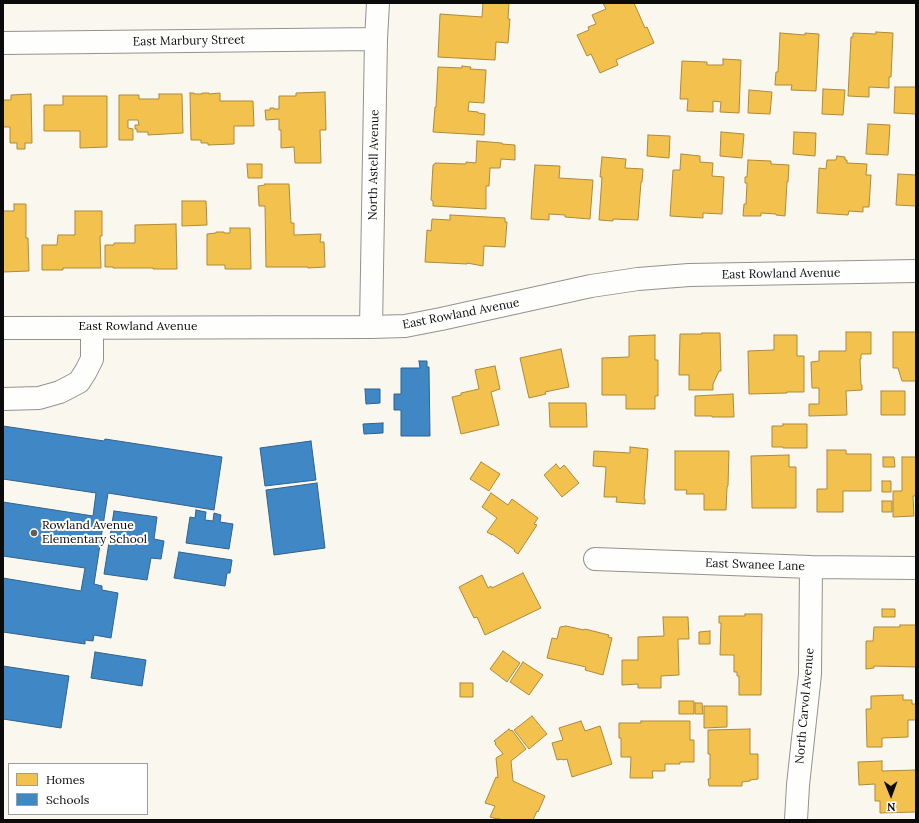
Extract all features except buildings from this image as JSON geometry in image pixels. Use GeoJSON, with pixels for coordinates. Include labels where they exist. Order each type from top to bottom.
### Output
{"type":"FeatureCollection","features":[{"type":"Feature","properties":{"kind":"street","name":"North Astell Avenue"},"geometry":{"type":"LineString","coordinates":[[371,327],[376,39],[378,3]]}},
{"type":"Feature","properties":{"kind":"street","name":"East Marbury Street"},"geometry":{"type":"LineString","coordinates":[[3,43],[376,39]]}},
{"type":"Feature","properties":{"kind":"street","name":"East Rowland Avenue"},"geometry":{"type":"LineString","coordinates":[[3,328],[405,326],[448,318],[590,286],[638,279],[689,275],[916,271]]}},
{"type":"Feature","properties":{"kind":"street"},"geometry":{"type":"LineString","coordinates":[[3,399],[39,398],[60,392],[79,382],[92,358],[92,328]]}},
{"type":"Feature","properties":{"kind":"street","name":"East Swanee Lane"},"geometry":{"type":"LineString","coordinates":[[595,559],[811,567],[916,568]]}},
{"type":"Feature","properties":{"kind":"street","name":"North Carvol Avenue"},"geometry":{"type":"LineString","coordinates":[[796,820],[798,785],[810,674],[811,567]]}},
{"type":"Feature","properties":{"kind":"place","name":"Rowland Avenue Elementary School"},"geometry":{"type":"Point","coordinates":[34,533]}}]}
